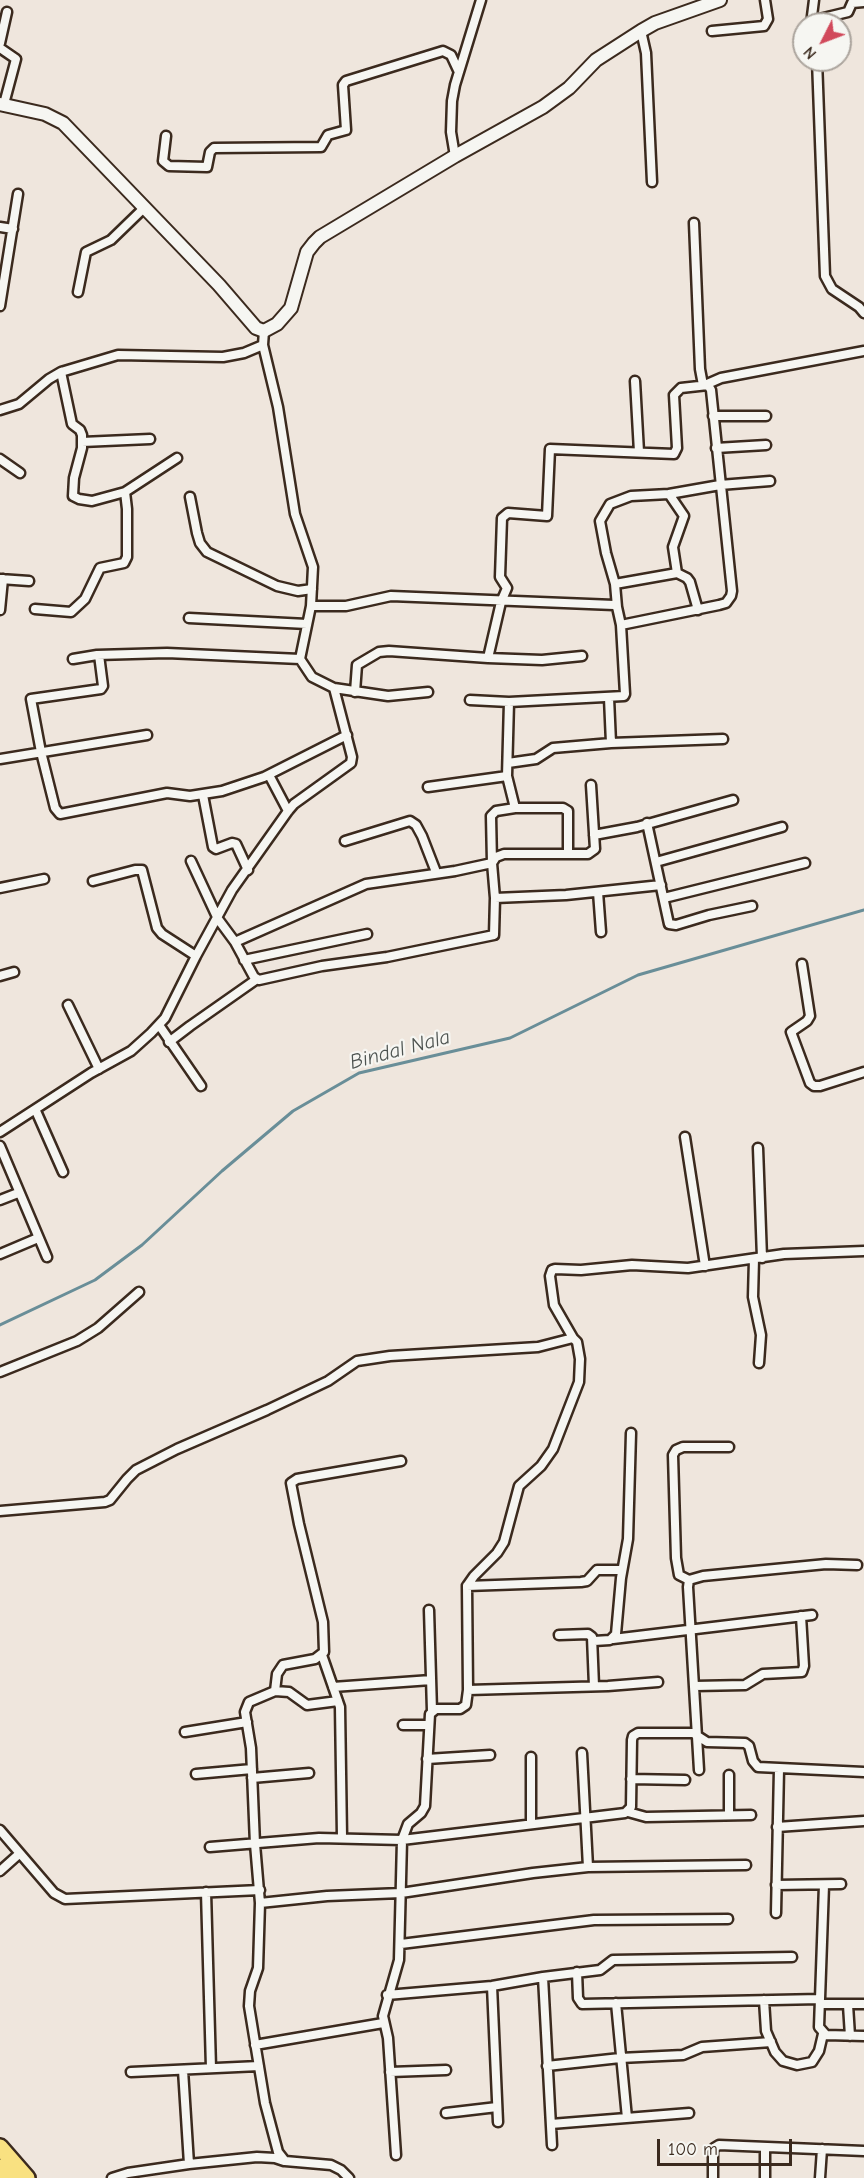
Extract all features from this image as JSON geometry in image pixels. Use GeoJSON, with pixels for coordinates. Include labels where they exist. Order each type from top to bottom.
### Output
{"type":"FeatureCollection","features":[{"type":"Feature","properties":{"kind":"highway"},"geometry":{"type":"LineString","coordinates":[[0,2147],[27,2178]]}},
{"type":"Feature","properties":{"kind":"highway"},"geometry":{"type":"LineString","coordinates":[[0,2167],[10,2178]]}},
{"type":"Feature","properties":{"kind":"street"},"geometry":{"type":"LineString","coordinates":[[455,156],[451,108],[458,70],[482,0]]}},
{"type":"Feature","properties":{"kind":"street"},"geometry":{"type":"LineString","coordinates":[[0,48],[16,59],[2,104],[45,114],[63,123],[219,285],[256,328],[264,331],[277,324],[291,308],[296,298],[307,252],[314,243],[455,156],[543,107],[568,88],[596,60],[641,31],[664,19],[720,0]]}},
{"type":"Feature","properties":{"kind":"street"},"geometry":{"type":"LineString","coordinates":[[712,31],[764,26],[768,19],[765,0]]}},
{"type":"Feature","properties":{"kind":"street"},"geometry":{"type":"LineString","coordinates":[[847,12],[852,3],[864,2]]}},
{"type":"Feature","properties":{"kind":"street"},"geometry":{"type":"LineString","coordinates":[[0,43],[7,12]]}},
{"type":"Feature","properties":{"kind":"street"},"geometry":{"type":"LineString","coordinates":[[641,31],[646,53],[652,183]]}},
{"type":"Feature","properties":{"kind":"street"},"geometry":{"type":"LineString","coordinates":[[166,136],[163,161],[169,166],[207,167],[210,152],[214,148],[321,147],[328,135],[346,130],[343,85],[346,81],[443,51],[451,55],[458,70]]}},
{"type":"Feature","properties":{"kind":"street"},"geometry":{"type":"LineString","coordinates":[[817,72],[825,276],[832,289],[859,307],[864,314]]}},
{"type":"Feature","properties":{"kind":"street"},"geometry":{"type":"LineString","coordinates":[[0,306],[18,194]]}},
{"type":"Feature","properties":{"kind":"street"},"geometry":{"type":"LineString","coordinates":[[78,292],[86,252],[111,240],[144,208]]}},
{"type":"Feature","properties":{"kind":"street"},"geometry":{"type":"LineString","coordinates":[[621,626],[726,603],[732,591],[711,390],[704,385],[700,369],[694,223]]}},
{"type":"Feature","properties":{"kind":"street"},"geometry":{"type":"LineString","coordinates":[[0,227],[13,229]]}},
{"type":"Feature","properties":{"kind":"street"},"geometry":{"type":"LineString","coordinates":[[264,331],[263,345],[278,407],[295,514],[311,559],[311,606],[300,659],[304,668],[317,681],[334,688],[388,696],[428,692]]}},
{"type":"Feature","properties":{"kind":"street"},"geometry":{"type":"LineString","coordinates":[[0,410],[19,404],[49,379],[62,372],[118,355],[223,357],[244,353],[263,345]]}},
{"type":"Feature","properties":{"kind":"street"},"geometry":{"type":"LineString","coordinates":[[488,658],[501,602],[507,588],[500,577],[502,518],[508,513],[547,516],[550,449],[671,454],[675,452],[674,395],[678,390],[704,385],[721,378],[864,351]]}},
{"type":"Feature","properties":{"kind":"street"},"geometry":{"type":"LineString","coordinates":[[62,372],[72,424],[81,432],[82,442],[74,478],[74,496],[87,501],[125,492],[177,458]]}},
{"type":"Feature","properties":{"kind":"street"},"geometry":{"type":"LineString","coordinates":[[635,381],[639,452]]}},
{"type":"Feature","properties":{"kind":"street"},"geometry":{"type":"LineString","coordinates":[[713,416],[766,416]]}},
{"type":"Feature","properties":{"kind":"street"},"geometry":{"type":"LineString","coordinates":[[82,442],[150,440]]}},
{"type":"Feature","properties":{"kind":"street"},"geometry":{"type":"LineString","coordinates":[[716,448],[766,445]]}},
{"type":"Feature","properties":{"kind":"street"},"geometry":{"type":"LineString","coordinates":[[0,459],[20,473]]}},
{"type":"Feature","properties":{"kind":"street"},"geometry":{"type":"LineString","coordinates":[[470,700],[509,702],[622,697],[625,694],[621,626],[615,584],[600,520],[610,504],[631,496],[669,494],[720,485],[770,480]]}},
{"type":"Feature","properties":{"kind":"street"},"geometry":{"type":"LineString","coordinates":[[35,609],[73,611],[88,593],[100,568],[124,563],[127,509],[125,492]]}},
{"type":"Feature","properties":{"kind":"street"},"geometry":{"type":"LineString","coordinates":[[669,494],[684,516],[674,547],[677,573]]}},
{"type":"Feature","properties":{"kind":"street"},"geometry":{"type":"LineString","coordinates":[[190,497],[200,543],[207,552],[277,586],[298,591],[312,589]]}},
{"type":"Feature","properties":{"kind":"street"},"geometry":{"type":"LineString","coordinates":[[615,584],[677,573],[690,582],[698,610]]}},
{"type":"Feature","properties":{"kind":"street"},"geometry":{"type":"LineString","coordinates":[[0,610],[1,579],[29,581]]}},
{"type":"Feature","properties":{"kind":"street"},"geometry":{"type":"LineString","coordinates":[[311,606],[346,606],[392,596],[614,605],[618,607]]}},
{"type":"Feature","properties":{"kind":"street"},"geometry":{"type":"LineString","coordinates":[[189,618],[307,624]]}},
{"type":"Feature","properties":{"kind":"street"},"geometry":{"type":"LineString","coordinates":[[73,659],[99,655],[167,652],[300,659]]}},
{"type":"Feature","properties":{"kind":"street"},"geometry":{"type":"LineString","coordinates":[[355,692],[357,666],[379,652],[542,660],[582,656]]}},
{"type":"Feature","properties":{"kind":"street"},"geometry":{"type":"LineString","coordinates":[[99,655],[103,686],[101,689],[31,699],[55,808],[60,814],[167,793],[190,796],[222,791],[268,775],[347,735]]}},
{"type":"Feature","properties":{"kind":"street"},"geometry":{"type":"LineString","coordinates":[[0,1132],[131,1051],[159,1025],[232,890],[288,811],[294,804],[351,763],[352,757],[334,688]]}},
{"type":"Feature","properties":{"kind":"street"},"geometry":{"type":"LineString","coordinates":[[609,698],[611,743]]}},
{"type":"Feature","properties":{"kind":"street"},"geometry":{"type":"LineString","coordinates":[[509,702],[507,776],[515,808]]}},
{"type":"Feature","properties":{"kind":"street"},"geometry":{"type":"LineString","coordinates":[[0,759],[147,735]]}},
{"type":"Feature","properties":{"kind":"street"},"geometry":{"type":"LineString","coordinates":[[508,763],[536,759],[553,748],[611,743],[723,739]]}},
{"type":"Feature","properties":{"kind":"street"},"geometry":{"type":"LineString","coordinates":[[268,775],[288,811]]}},
{"type":"Feature","properties":{"kind":"street"},"geometry":{"type":"LineString","coordinates":[[428,787],[507,776]]}},
{"type":"Feature","properties":{"kind":"street"},"geometry":{"type":"LineString","coordinates":[[235,942],[313,909],[357,887],[492,863],[496,857],[504,854],[591,853],[595,846],[591,785]]}},
{"type":"Feature","properties":{"kind":"street"},"geometry":{"type":"LineString","coordinates":[[203,795],[213,847],[216,849],[232,843],[236,844],[248,870]]}},
{"type":"Feature","properties":{"kind":"street"},"geometry":{"type":"LineString","coordinates":[[594,835],[733,800]]}},
{"type":"Feature","properties":{"kind":"street"},"geometry":{"type":"LineString","coordinates":[[170,1042],[256,979],[494,935],[496,929],[491,816],[496,812],[515,808],[562,808],[568,811],[568,854]]}},
{"type":"Feature","properties":{"kind":"street"},"geometry":{"type":"LineString","coordinates":[[345,841],[410,821],[416,825],[422,836],[436,872]]}},
{"type":"Feature","properties":{"kind":"street"},"geometry":{"type":"LineString","coordinates":[[647,823],[668,921],[673,925],[752,906]]}},
{"type":"Feature","properties":{"kind":"street"},"geometry":{"type":"LineString","coordinates":[[656,862],[782,827]]}},
{"type":"Feature","properties":{"kind":"street"},"geometry":{"type":"LineString","coordinates":[[191,861],[218,919],[235,942],[256,979]]}},
{"type":"Feature","properties":{"kind":"street"},"geometry":{"type":"LineString","coordinates":[[664,898],[805,863]]}},
{"type":"Feature","properties":{"kind":"street"},"geometry":{"type":"LineString","coordinates":[[93,881],[142,870],[157,928],[162,934],[195,956]]}},
{"type":"Feature","properties":{"kind":"street"},"geometry":{"type":"LineString","coordinates":[[0,888],[44,879]]}},
{"type":"Feature","properties":{"kind":"street"},"geometry":{"type":"LineString","coordinates":[[495,898],[598,892],[661,885]]}},
{"type":"Feature","properties":{"kind":"street"},"geometry":{"type":"LineString","coordinates":[[598,892],[601,932]]}},
{"type":"Feature","properties":{"kind":"street"},"geometry":{"type":"LineString","coordinates":[[244,960],[367,934]]}},
{"type":"Feature","properties":{"kind":"street"},"geometry":{"type":"LineString","coordinates":[[802,964],[810,1016],[791,1032],[810,1083],[820,1086],[864,1072]]}},
{"type":"Feature","properties":{"kind":"street"},"geometry":{"type":"LineString","coordinates":[[0,976],[14,972]]}},
{"type":"Feature","properties":{"kind":"street"},"geometry":{"type":"LineString","coordinates":[[68,1005],[99,1069]]}},
{"type":"Feature","properties":{"kind":"street"},"geometry":{"type":"LineString","coordinates":[[159,1025],[201,1086]]}},
{"type":"Feature","properties":{"kind":"street"},"geometry":{"type":"LineString","coordinates":[[36,1111],[63,1172]]}},
{"type":"Feature","properties":{"kind":"street"},"geometry":{"type":"LineString","coordinates":[[685,1137],[705,1266]]}},
{"type":"Feature","properties":{"kind":"street"},"geometry":{"type":"LineString","coordinates":[[0,1146],[47,1257]]}},
{"type":"Feature","properties":{"kind":"street"},"geometry":{"type":"LineString","coordinates":[[758,1148],[758,1258],[753,1297],[760,1335],[759,1364]]}},
{"type":"Feature","properties":{"kind":"street"},"geometry":{"type":"LineString","coordinates":[[0,1200],[18,1193]]}},
{"type":"Feature","properties":{"kind":"street"},"geometry":{"type":"LineString","coordinates":[[0,1254],[38,1238]]}},
{"type":"Feature","properties":{"kind":"street"},"geometry":{"type":"LineString","coordinates":[[432,1711],[464,1708],[466,1705],[468,1690],[467,1586],[504,1542],[519,1486],[541,1466],[553,1449],[579,1382],[579,1348],[554,1305],[550,1276],[552,1270],[632,1265],[680,1269],[784,1254],[864,1251]]}},
{"type":"Feature","properties":{"kind":"street"},"geometry":{"type":"LineString","coordinates":[[0,1372],[77,1341],[98,1328],[139,1292]]}},
{"type":"Feature","properties":{"kind":"street"},"geometry":{"type":"LineString","coordinates":[[0,1511],[110,1500],[136,1470],[177,1449],[328,1381],[357,1361],[390,1356],[545,1347],[573,1338]]}},
{"type":"Feature","properties":{"kind":"street"},"geometry":{"type":"LineString","coordinates":[[614,1639],[628,1539],[631,1433]]}},
{"type":"Feature","properties":{"kind":"street"},"geometry":{"type":"LineString","coordinates":[[689,1580],[679,1575],[675,1558],[674,1452],[683,1447],[729,1447]]}},
{"type":"Feature","properties":{"kind":"street"},"geometry":{"type":"LineString","coordinates":[[342,1837],[342,1766],[338,1701],[322,1655],[325,1648],[323,1622],[291,1483],[297,1479],[401,1461]]}},
{"type":"Feature","properties":{"kind":"street"},"geometry":{"type":"LineString","coordinates":[[689,1580],[703,1576],[826,1564],[857,1565]]}},
{"type":"Feature","properties":{"kind":"street"},"geometry":{"type":"LineString","coordinates":[[467,1586],[582,1582],[587,1581],[597,1570],[622,1570]]}},
{"type":"Feature","properties":{"kind":"street"},"geometry":{"type":"LineString","coordinates":[[689,1580],[699,1770]]}},
{"type":"Feature","properties":{"kind":"street"},"geometry":{"type":"LineString","coordinates":[[396,2155],[388,2038],[383,2023],[384,2007],[398,1967],[401,1944],[402,1840],[408,1824],[421,1813],[425,1806],[428,1725],[432,1711],[429,1610]]}},
{"type":"Feature","properties":{"kind":"street"},"geometry":{"type":"LineString","coordinates":[[594,1641],[812,1615]]}},
{"type":"Feature","properties":{"kind":"street"},"geometry":{"type":"LineString","coordinates":[[694,1686],[745,1685],[763,1674],[802,1672],[804,1666],[801,1616]]}},
{"type":"Feature","properties":{"kind":"street"},"geometry":{"type":"LineString","coordinates":[[559,1635],[591,1635],[594,1641],[594,1686]]}},
{"type":"Feature","properties":{"kind":"street"},"geometry":{"type":"LineString","coordinates":[[275,1691],[277,1674],[283,1665],[308,1661],[322,1655]]}},
{"type":"Feature","properties":{"kind":"street"},"geometry":{"type":"LineString","coordinates":[[333,1687],[431,1680]]}},
{"type":"Feature","properties":{"kind":"street"},"geometry":{"type":"LineString","coordinates":[[468,1690],[658,1682]]}},
{"type":"Feature","properties":{"kind":"street"},"geometry":{"type":"LineString","coordinates":[[285,2161],[278,2152],[270,2122],[248,1998],[258,1968],[260,1890],[255,1844],[251,1748],[245,1712],[247,1704],[275,1691],[289,1692],[307,1705],[338,1701]]}},
{"type":"Feature","properties":{"kind":"street"},"geometry":{"type":"LineString","coordinates":[[184,1732],[247,1722]]}},
{"type":"Feature","properties":{"kind":"street"},"geometry":{"type":"LineString","coordinates":[[403,1725],[428,1725]]}},
{"type":"Feature","properties":{"kind":"street"},"geometry":{"type":"LineString","coordinates":[[628,1812],[631,1807],[632,1740],[635,1734],[696,1734],[707,1742],[747,1744],[751,1749],[756,1766],[864,1772]]}},
{"type":"Feature","properties":{"kind":"street"},"geometry":{"type":"LineString","coordinates":[[582,1753],[588,1867]]}},
{"type":"Feature","properties":{"kind":"street"},"geometry":{"type":"LineString","coordinates":[[427,1759],[490,1755]]}},
{"type":"Feature","properties":{"kind":"street"},"geometry":{"type":"LineString","coordinates":[[531,1757],[531,1823]]}},
{"type":"Feature","properties":{"kind":"street"},"geometry":{"type":"LineString","coordinates":[[196,1774],[252,1769]]}},
{"type":"Feature","properties":{"kind":"street"},"geometry":{"type":"LineString","coordinates":[[776,1913],[779,1769]]}},
{"type":"Feature","properties":{"kind":"street"},"geometry":{"type":"LineString","coordinates":[[252,1778],[309,1773]]}},
{"type":"Feature","properties":{"kind":"street"},"geometry":{"type":"LineString","coordinates":[[729,1775],[729,1815]]}},
{"type":"Feature","properties":{"kind":"street"},"geometry":{"type":"LineString","coordinates":[[631,1779],[685,1780]]}},
{"type":"Feature","properties":{"kind":"street"},"geometry":{"type":"LineString","coordinates":[[210,1846],[342,1837],[402,1840],[628,1812],[646,1817],[751,1815]]}},
{"type":"Feature","properties":{"kind":"street"},"geometry":{"type":"LineString","coordinates":[[777,1827],[864,1821]]}},
{"type":"Feature","properties":{"kind":"street"},"geometry":{"type":"LineString","coordinates":[[0,1830],[54,1893],[65,1899],[260,1890]]}},
{"type":"Feature","properties":{"kind":"street"},"geometry":{"type":"LineString","coordinates":[[0,1871],[19,1854]]}},
{"type":"Feature","properties":{"kind":"street"},"geometry":{"type":"LineString","coordinates":[[260,1904],[327,1896],[401,1893],[523,1874],[588,1867],[746,1865]]}},
{"type":"Feature","properties":{"kind":"street"},"geometry":{"type":"LineString","coordinates":[[776,1885],[841,1884]]}},
{"type":"Feature","properties":{"kind":"street"},"geometry":{"type":"LineString","coordinates":[[764,2000],[766,2031],[775,2052],[783,2061],[806,2065],[816,2058],[823,2034],[819,2027],[824,1885]]}},
{"type":"Feature","properties":{"kind":"street"},"geometry":{"type":"LineString","coordinates":[[206,1892],[210,2068]]}},
{"type":"Feature","properties":{"kind":"street"},"geometry":{"type":"LineString","coordinates":[[401,1944],[594,1920],[728,1919]]}},
{"type":"Feature","properties":{"kind":"street"},"geometry":{"type":"LineString","coordinates":[[387,1995],[492,1986],[600,1970],[613,1960],[792,1957]]}},
{"type":"Feature","properties":{"kind":"street"},"geometry":{"type":"LineString","coordinates":[[577,1972],[580,2003],[764,2000],[864,2004]]}},
{"type":"Feature","properties":{"kind":"street"},"geometry":{"type":"LineString","coordinates":[[543,1977],[552,2145]]}},
{"type":"Feature","properties":{"kind":"street"},"geometry":{"type":"LineString","coordinates":[[492,1986],[498,2122]]}},
{"type":"Feature","properties":{"kind":"street"},"geometry":{"type":"LineString","coordinates":[[616,2003],[627,2118]]}},
{"type":"Feature","properties":{"kind":"street"},"geometry":{"type":"LineString","coordinates":[[848,2005],[850,2036]]}},
{"type":"Feature","properties":{"kind":"street"},"geometry":{"type":"LineString","coordinates":[[255,2045],[383,2023]]}},
{"type":"Feature","properties":{"kind":"street"},"geometry":{"type":"LineString","coordinates":[[823,2034],[864,2036]]}},
{"type":"Feature","properties":{"kind":"street"},"geometry":{"type":"LineString","coordinates":[[547,2066],[620,2058],[683,2055],[702,2047],[771,2042]]}},
{"type":"Feature","properties":{"kind":"street"},"geometry":{"type":"LineString","coordinates":[[131,2073],[259,2066]]}},
{"type":"Feature","properties":{"kind":"street"},"geometry":{"type":"LineString","coordinates":[[183,2070],[189,2164]]}},
{"type":"Feature","properties":{"kind":"street"},"geometry":{"type":"LineString","coordinates":[[390,2072],[446,2070]]}},
{"type":"Feature","properties":{"kind":"street"},"geometry":{"type":"LineString","coordinates":[[446,2113],[497,2107]]}},
{"type":"Feature","properties":{"kind":"street"},"geometry":{"type":"LineString","coordinates":[[550,2124],[689,2113]]}},
{"type":"Feature","properties":{"kind":"street"},"geometry":{"type":"LineString","coordinates":[[714,2178],[713,2152],[716,2146],[864,2151]]}},
{"type":"Feature","properties":{"kind":"street"},"geometry":{"type":"LineString","coordinates":[[765,2147],[765,2178]]}},
{"type":"Feature","properties":{"kind":"street"},"geometry":{"type":"LineString","coordinates":[[820,2178],[822,2149]]}},
{"type":"Feature","properties":{"kind":"street"},"geometry":{"type":"LineString","coordinates":[[112,2178],[128,2173],[189,2164],[257,2157],[331,2165],[341,2170],[349,2178]]}},
{"type":"Feature","properties":{"kind":"waterway","name":"Bindal Nala"},"geometry":{"type":"LineString","coordinates":[[0,1325],[95,1280],[142,1245],[222,1171],[293,1111],[359,1073],[510,1038],[638,975],[864,910]]}}]}
